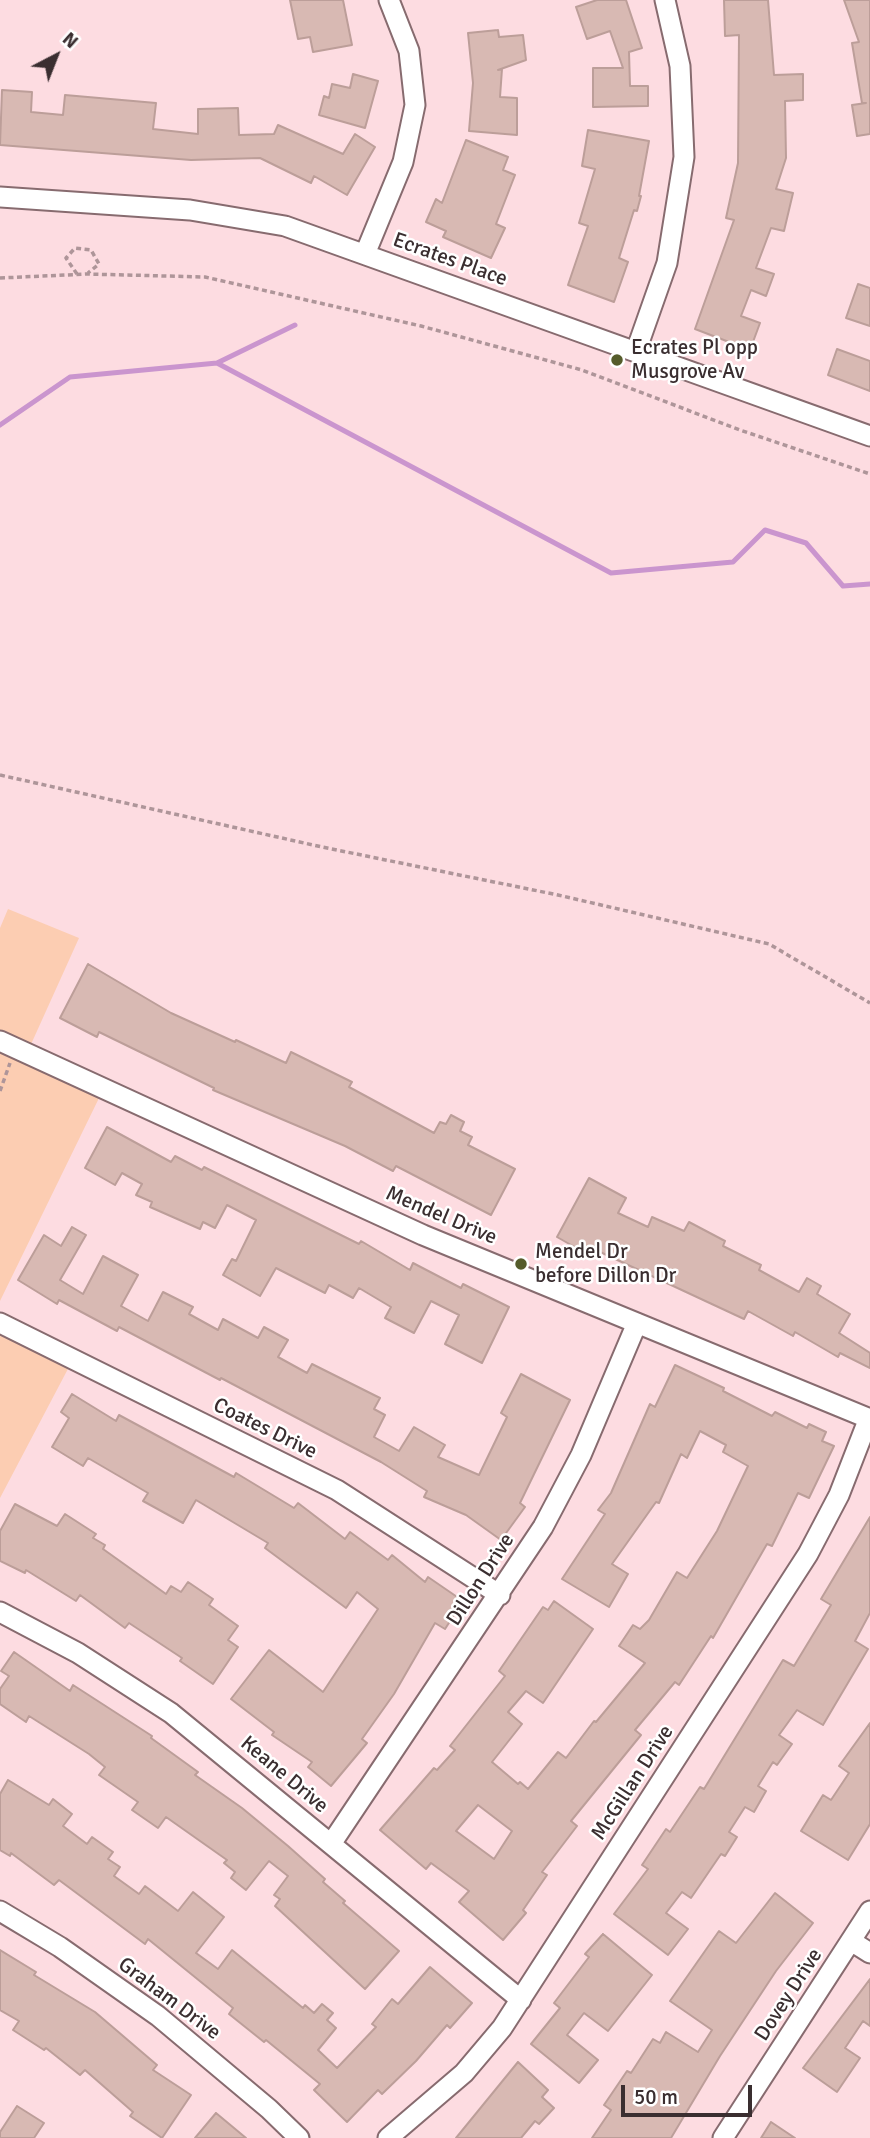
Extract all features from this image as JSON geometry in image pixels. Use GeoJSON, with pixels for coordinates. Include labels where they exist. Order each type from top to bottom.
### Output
{"type":"FeatureCollection","features":[{"type":"Feature","properties":{"kind":"street"},"geometry":{"type":"LineString","coordinates":[[365,254],[402,162],[415,105],[409,51],[389,0]]}},
{"type":"Feature","properties":{"kind":"street"},"geometry":{"type":"LineString","coordinates":[[636,351],[667,263],[684,157],[680,66],[665,0]]}},
{"type":"Feature","properties":{"kind":"street","name":"Ecrates Place"},"geometry":{"type":"LineString","coordinates":[[0,197],[229,215],[285,226],[870,436]]}},
{"type":"Feature","properties":{"kind":"street","name":"Mendel Drive"},"geometry":{"type":"LineString","coordinates":[[8,1045],[423,1234],[869,1418]]}},
{"type":"Feature","properties":{"kind":"street","name":"Coates Drive"},"geometry":{"type":"LineString","coordinates":[[0,1323],[337,1490],[500,1595]]}},
{"type":"Feature","properties":{"kind":"street","name":"Dillon Drive"},"geometry":{"type":"LineString","coordinates":[[331,1844],[500,1595],[563,1493],[637,1323]]}},
{"type":"Feature","properties":{"kind":"street","name":"McGillan Drive"},"geometry":{"type":"LineString","coordinates":[[388,2138],[464,2073],[502,2028],[521,2000],[808,1553],[839,1495],[869,1418]]}},
{"type":"Feature","properties":{"kind":"street","name":"Keane Drive"},"geometry":{"type":"LineString","coordinates":[[0,1612],[78,1653],[160,1706],[521,2000]]}},
{"type":"Feature","properties":{"kind":"street","name":"Graham Drive"},"geometry":{"type":"LineString","coordinates":[[0,1911],[60,1947],[158,2016],[269,2109],[299,2138]]}},
{"type":"Feature","properties":{"kind":"street","name":"Dovey Drive"},"geometry":{"type":"LineString","coordinates":[[723,2138],[870,1911]]}},
{"type":"Feature","properties":{"kind":"street"},"geometry":{"type":"LineString","coordinates":[[851,1941],[870,1953]]}},
{"type":"Feature","properties":{"kind":"path"},"geometry":{"type":"LineString","coordinates":[[78,274],[66,258],[75,248],[92,250],[99,264],[87,274]]}},
{"type":"Feature","properties":{"kind":"path"},"geometry":{"type":"LineString","coordinates":[[0,278],[78,274],[205,277],[421,326],[582,370],[740,430],[870,474]]}},
{"type":"Feature","properties":{"kind":"path"},"geometry":{"type":"LineString","coordinates":[[0,775],[322,847],[558,895],[769,944],[870,1003]]}},
{"type":"Feature","properties":{"kind":"path"},"geometry":{"type":"LineString","coordinates":[[0,1091],[8,1045]]}},
{"type":"Feature","properties":{"kind":"shaded area"},"geometry":{"type":"Polygon","coordinates":[[[8,909],[79,938],[23,1062],[100,1096],[0,1301],[0,928],[8,909]]]}},
{"type":"Feature","properties":{"kind":"shaded area"},"geometry":{"type":"Polygon","coordinates":[[[0,1332],[70,1365],[0,1498],[0,1332]]]}},
{"type":"Feature","properties":{"kind":"building"},"geometry":{"type":"Polygon","coordinates":[[[290,0],[343,0],[352,45],[313,52],[310,37],[298,39],[290,0]]]}},
{"type":"Feature","properties":{"kind":"building"},"geometry":{"type":"Polygon","coordinates":[[[597,0],[626,0],[642,48],[629,52],[630,86],[648,86],[648,106],[593,107],[593,68],[623,68],[610,31],[587,39],[576,7],[597,0]]]}},
{"type":"Feature","properties":{"kind":"building"},"geometry":{"type":"Polygon","coordinates":[[[724,0],[768,0],[774,75],[803,74],[803,100],[785,101],[786,158],[776,189],[793,193],[784,231],[771,228],[756,268],[774,274],[766,296],[751,290],[741,316],[760,323],[750,350],[695,329],[734,220],[726,218],[738,163],[739,35],[725,36],[724,0]]]}},
{"type":"Feature","properties":{"kind":"building"},"geometry":{"type":"Polygon","coordinates":[[[844,0],[870,0],[870,134],[857,136],[852,105],[866,103],[862,103],[852,43],[859,42],[844,0]]]}},
{"type":"Feature","properties":{"kind":"building"},"geometry":{"type":"Polygon","coordinates":[[[498,30],[499,37],[523,35],[526,60],[498,70],[502,69],[500,97],[517,98],[517,135],[469,131],[473,83],[468,33],[498,30]]]}},
{"type":"Feature","properties":{"kind":"building"},"geometry":{"type":"Polygon","coordinates":[[[353,74],[378,81],[365,128],[319,115],[324,96],[329,98],[332,84],[350,88],[353,74]]]}},
{"type":"Feature","properties":{"kind":"building"},"geometry":{"type":"Polygon","coordinates":[[[2,90],[32,92],[31,112],[63,115],[65,95],[156,103],[153,129],[198,134],[198,109],[238,108],[239,135],[274,134],[278,125],[343,154],[355,134],[375,147],[347,195],[314,176],[311,183],[260,158],[191,160],[0,145],[2,90]]]}},
{"type":"Feature","properties":{"kind":"building"},"geometry":{"type":"Polygon","coordinates":[[[588,130],[649,141],[641,196],[619,258],[628,262],[614,302],[568,285],[588,226],[579,223],[595,169],[582,166],[588,130]]]}},
{"type":"Feature","properties":{"kind":"building"},"geometry":{"type":"Polygon","coordinates":[[[466,140],[508,157],[503,170],[515,175],[496,224],[505,228],[491,258],[443,237],[446,231],[426,222],[436,199],[442,203],[466,140]]]}},
{"type":"Feature","properties":{"kind":"building"},"geometry":{"type":"Polygon","coordinates":[[[858,284],[870,288],[870,326],[846,318],[858,284]]]}},
{"type":"Feature","properties":{"kind":"building"},"geometry":{"type":"Polygon","coordinates":[[[837,349],[870,361],[870,391],[828,375],[837,349]]]}},
{"type":"Feature","properties":{"kind":"building"},"geometry":{"type":"Polygon","coordinates":[[[88,964],[171,1013],[235,1042],[236,1040],[286,1063],[291,1052],[352,1082],[349,1087],[434,1133],[440,1122],[446,1124],[451,1115],[464,1122],[460,1131],[472,1137],[468,1145],[515,1169],[491,1215],[396,1166],[393,1171],[345,1146],[213,1090],[214,1088],[99,1032],[97,1037],[60,1018],[88,964]]]}},
{"type":"Feature","properties":{"kind":"building"},"geometry":{"type":"Polygon","coordinates":[[[107,1127],[171,1162],[175,1156],[202,1170],[204,1167],[359,1244],[361,1241],[410,1270],[413,1263],[461,1288],[463,1284],[509,1307],[482,1363],[445,1344],[459,1315],[431,1301],[414,1333],[385,1318],[391,1307],[359,1288],[353,1298],[329,1285],[325,1293],[276,1268],[260,1296],[223,1275],[232,1259],[236,1261],[256,1220],[227,1205],[215,1228],[203,1222],[200,1229],[150,1207],[152,1202],[136,1195],[142,1184],[122,1173],[115,1185],[85,1168],[107,1127]]]}},
{"type":"Feature","properties":{"kind":"building"},"geometry":{"type":"Polygon","coordinates":[[[589,1178],[626,1198],[618,1213],[648,1227],[652,1217],[684,1231],[689,1222],[725,1241],[723,1246],[761,1265],[759,1270],[799,1292],[807,1278],[821,1286],[817,1294],[850,1314],[839,1333],[870,1353],[870,1368],[840,1353],[838,1357],[795,1332],[793,1336],[748,1311],[744,1319],[598,1251],[594,1258],[557,1237],[589,1178]]]}},
{"type":"Feature","properties":{"kind":"building"},"geometry":{"type":"Polygon","coordinates":[[[72,1227],[86,1235],[60,1280],[83,1294],[103,1256],[138,1275],[121,1306],[148,1321],[163,1292],[193,1307],[189,1314],[218,1330],[223,1319],[258,1338],[264,1327],[288,1340],[278,1357],[307,1373],[312,1364],[380,1398],[374,1409],[385,1415],[374,1437],[399,1451],[414,1427],[445,1445],[438,1457],[479,1475],[507,1417],[501,1413],[521,1374],[570,1400],[520,1503],[525,1507],[501,1540],[466,1515],[424,1497],[427,1491],[381,1462],[119,1327],[117,1331],[59,1300],[57,1304],[18,1280],[44,1235],[61,1246],[72,1227]]]}},
{"type":"Feature","properties":{"kind":"building"},"geometry":{"type":"Polygon","coordinates":[[[675,1365],[724,1388],[723,1391],[772,1416],[775,1412],[807,1428],[809,1424],[826,1432],[822,1441],[834,1446],[809,1498],[798,1493],[772,1546],[767,1544],[713,1638],[711,1636],[679,1685],[675,1682],[635,1730],[641,1735],[571,1821],[577,1826],[542,1872],[547,1875],[523,1910],[526,1913],[503,1940],[459,1902],[469,1891],[431,1863],[426,1869],[380,1830],[434,1768],[437,1770],[455,1750],[450,1746],[505,1676],[499,1671],[543,1607],[548,1610],[554,1601],[593,1629],[543,1703],[526,1691],[508,1712],[522,1724],[492,1762],[518,1784],[520,1782],[528,1789],[558,1752],[566,1758],[594,1721],[596,1722],[645,1663],[619,1646],[633,1625],[640,1629],[649,1620],[677,1572],[687,1578],[717,1531],[748,1466],[723,1452],[726,1445],[700,1431],[687,1458],[681,1454],[659,1503],[656,1502],[612,1564],[628,1574],[609,1607],[562,1579],[605,1514],[598,1510],[611,1493],[650,1404],[655,1407],[675,1365]],[[478,1805],[456,1831],[494,1859],[512,1831],[478,1805]]]}},
{"type":"Feature","properties":{"kind":"building"},"geometry":{"type":"Polygon","coordinates":[[[72,1394],[116,1421],[119,1415],[234,1477],[236,1473],[294,1508],[298,1503],[345,1539],[350,1532],[388,1560],[392,1555],[425,1582],[428,1577],[463,1601],[445,1629],[435,1623],[394,1694],[362,1739],[367,1743],[331,1786],[308,1767],[312,1762],[272,1735],[274,1732],[231,1699],[269,1650],[323,1692],[378,1609],[357,1592],[346,1608],[265,1548],[268,1543],[196,1500],[183,1523],[143,1501],[148,1493],[88,1458],[83,1466],[52,1447],[69,1418],[61,1412],[72,1394]]]}},
{"type":"Feature","properties":{"kind":"building"},"geometry":{"type":"Polygon","coordinates":[[[15,1504],[57,1526],[65,1514],[96,1534],[93,1538],[105,1545],[103,1549],[166,1594],[171,1586],[181,1592],[188,1582],[213,1599],[209,1605],[238,1626],[228,1640],[238,1647],[213,1684],[180,1661],[182,1658],[129,1623],[125,1628],[80,1595],[76,1601],[26,1570],[25,1573],[0,1561],[0,1531],[15,1504]]]}},
{"type":"Feature","properties":{"kind":"building"},"geometry":{"type":"Polygon","coordinates":[[[870,1517],[870,1613],[855,1641],[868,1649],[823,1725],[797,1710],[779,1735],[792,1744],[777,1765],[773,1762],[758,1786],[766,1791],[754,1812],[745,1807],[729,1832],[737,1837],[725,1856],[721,1854],[691,1898],[682,1892],[666,1913],[688,1929],[668,1955],[614,1914],[648,1869],[642,1865],[666,1829],[670,1832],[700,1787],[704,1789],[783,1660],[794,1666],[831,1605],[821,1599],[870,1517]]]}},
{"type":"Feature","properties":{"kind":"building"},"geometry":{"type":"Polygon","coordinates":[[[14,1652],[70,1691],[73,1685],[152,1736],[151,1738],[198,1772],[195,1775],[242,1808],[288,1846],[325,1879],[323,1882],[345,1901],[343,1903],[399,1951],[365,1989],[275,1906],[280,1899],[274,1895],[288,1876],[269,1861],[246,1890],[231,1878],[235,1872],[224,1863],[227,1860],[166,1817],[158,1828],[132,1810],[138,1802],[99,1775],[105,1767],[89,1754],[29,1716],[26,1722],[0,1704],[0,1689],[9,1676],[1,1671],[14,1652]]]}},
{"type":"Feature","properties":{"kind":"building"},"geometry":{"type":"Polygon","coordinates":[[[870,1723],[870,1824],[848,1860],[801,1831],[823,1795],[831,1800],[849,1773],[839,1766],[870,1723]]]}},
{"type":"Feature","properties":{"kind":"building"},"geometry":{"type":"Polygon","coordinates":[[[8,1780],[49,1805],[53,1799],[72,1814],[63,1826],[87,1844],[92,1837],[113,1852],[108,1859],[120,1867],[114,1876],[139,1894],[145,1886],[178,1911],[193,1892],[224,1917],[196,1953],[218,1969],[232,1950],[303,2008],[305,2005],[314,2013],[322,2004],[333,2013],[327,2020],[336,2028],[318,2050],[337,2068],[376,2027],[372,2024],[392,1999],[398,2004],[430,1967],[472,2003],[450,2028],[447,2025],[416,2061],[382,2094],[378,2090],[347,2122],[314,2090],[320,2084],[229,2014],[233,2008],[148,1939],[145,1944],[59,1880],[54,1885],[11,1853],[10,1856],[0,1850],[0,1794],[8,1780]]]}},
{"type":"Feature","properties":{"kind":"building"},"geometry":{"type":"Polygon","coordinates":[[[775,1893],[813,1923],[776,1971],[720,2056],[671,2138],[592,2138],[611,2110],[604,2105],[627,2071],[631,2073],[653,2039],[660,2043],[666,2032],[698,2052],[712,2030],[670,2001],[719,1931],[736,1943],[775,1893]]]}},
{"type":"Feature","properties":{"kind":"building"},"geometry":{"type":"Polygon","coordinates":[[[603,1934],[652,1975],[608,2031],[584,2013],[567,2035],[598,2060],[579,2083],[531,2044],[560,2008],[554,2003],[589,1957],[585,1954],[603,1934]]]}},
{"type":"Feature","properties":{"kind":"building"},"geometry":{"type":"Polygon","coordinates":[[[0,1950],[36,1972],[34,1975],[95,2012],[157,2065],[153,2070],[191,2095],[162,2138],[130,2116],[133,2112],[85,2070],[80,2075],[46,2048],[44,2050],[13,2030],[19,2021],[0,2010],[0,1950]]]}},
{"type":"Feature","properties":{"kind":"building"},"geometry":{"type":"Polygon","coordinates":[[[870,1979],[870,2026],[863,2021],[845,2048],[860,2058],[837,2092],[803,2068],[870,1979]]]}},
{"type":"Feature","properties":{"kind":"building"},"geometry":{"type":"Polygon","coordinates":[[[518,2062],[548,2090],[542,2097],[554,2108],[539,2124],[535,2121],[521,2138],[456,2138],[518,2062]]]}},
{"type":"Feature","properties":{"kind":"building"},"geometry":{"type":"Polygon","coordinates":[[[17,2106],[44,2123],[34,2138],[0,2138],[0,2132],[17,2106]]]}},
{"type":"Feature","properties":{"kind":"building"},"geometry":{"type":"Polygon","coordinates":[[[216,2113],[246,2138],[195,2138],[216,2113]]]}},
{"type":"Feature","properties":{"kind":"building"},"geometry":{"type":"Polygon","coordinates":[[[771,2122],[795,2138],[761,2138],[771,2122]]]}},
{"type":"Feature","properties":{"kind":"waterway"},"geometry":{"type":"LineString","coordinates":[[217,363],[295,325]]}},
{"type":"Feature","properties":{"kind":"waterway"},"geometry":{"type":"LineString","coordinates":[[0,425],[70,377],[217,363],[611,573],[733,562],[765,530],[806,543],[843,586],[870,584]]}},
{"type":"Feature","properties":{"kind":"place","name":"Ecrates Pl opp Musgrove Av"},"geometry":{"type":"Point","coordinates":[617,360]}},
{"type":"Feature","properties":{"kind":"place","name":"Mendel Dr before Dillon Dr"},"geometry":{"type":"Point","coordinates":[521,1264]}}]}
